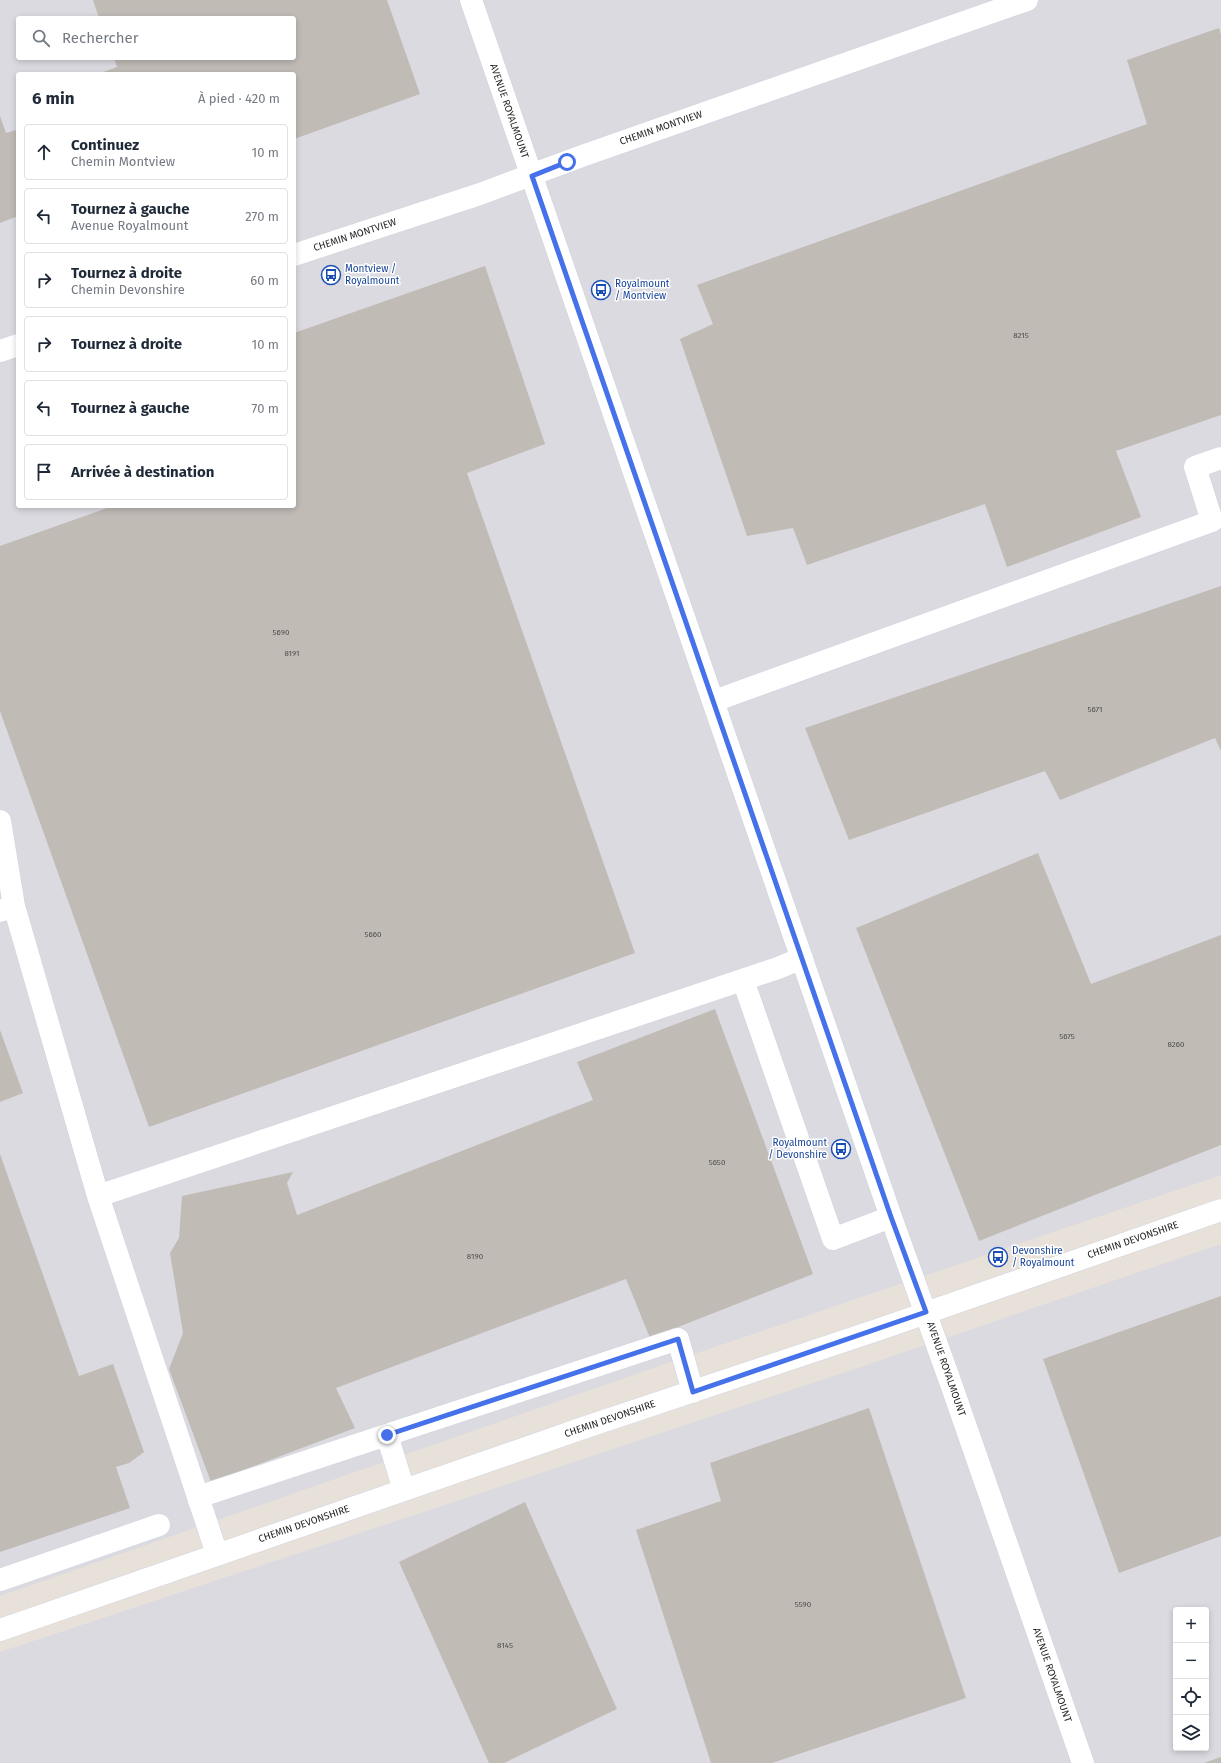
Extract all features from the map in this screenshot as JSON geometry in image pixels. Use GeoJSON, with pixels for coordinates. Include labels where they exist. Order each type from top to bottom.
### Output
{"type":"FeatureCollection","features":[{"type":"Feature","properties":{"kind":"street","name":"AVENUE ROYALMOUNT"},"geometry":{"type":"LineString","coordinates":[[471,0],[891,1217],[926,1312],[1083,1763]]}},
{"type":"Feature","properties":{"kind":"street","name":"CHEMIN MONTVIEW"},"geometry":{"type":"LineString","coordinates":[[296,254],[532,176],[582,156],[1027,0]]}},
{"type":"Feature","properties":{"kind":"street"},"geometry":{"type":"LineString","coordinates":[[0,351],[16,346]]}},
{"type":"Feature","properties":{"kind":"street"},"geometry":{"type":"LineString","coordinates":[[714,702],[1212,522],[1194,467],[1221,458]]}},
{"type":"Feature","properties":{"kind":"street"},"geometry":{"type":"LineString","coordinates":[[0,821],[7,908],[98,1196],[217,1554]]}},
{"type":"Feature","properties":{"kind":"street"},"geometry":{"type":"LineString","coordinates":[[98,1196],[743,980],[802,958]]}},
{"type":"Feature","properties":{"kind":"street"},"geometry":{"type":"LineString","coordinates":[[743,980],[833,1239],[891,1217]]}},
{"type":"Feature","properties":{"kind":"street","name":"CHEMIN DEVONSHIRE"},"geometry":{"type":"LineString","coordinates":[[0,1630],[217,1554],[1221,1210]]}},
{"type":"Feature","properties":{"kind":"street"},"geometry":{"type":"LineString","coordinates":[[198,1497],[678,1339],[693,1392]]}},
{"type":"Feature","properties":{"kind":"street"},"geometry":{"type":"LineString","coordinates":[[387,1435],[404,1490]]}},
{"type":"Feature","properties":{"kind":"street"},"geometry":{"type":"LineString","coordinates":[[0,1580],[159,1525]]}},
{"type":"Feature","properties":{"kind":"shaded area"},"geometry":{"type":"Polygon","coordinates":[[[0,0],[1221,0],[1221,1175],[662,1365],[0,1596],[0,0]]]}},
{"type":"Feature","properties":{"kind":"shaded area"},"geometry":{"type":"Polygon","coordinates":[[[1221,1244],[1221,1763],[0,1763],[0,1652],[864,1366],[1221,1244]]]}},
{"type":"Feature","properties":{"kind":"building"},"geometry":{"type":"Polygon","coordinates":[[[93,0],[387,0],[420,94],[296,138],[296,72],[103,72],[117,67],[115,60],[296,60],[296,16],[98,16],[93,0]]]}},
{"type":"Feature","properties":{"kind":"building"},"geometry":{"type":"Polygon","coordinates":[[[1219,28],[1221,35],[1221,415],[1116,451],[1141,517],[1007,567],[985,504],[807,565],[793,528],[747,536],[680,339],[713,324],[697,285],[1147,124],[1127,60],[1219,28]]]}},
{"type":"Feature","properties":{"kind":"building"},"geometry":{"type":"Polygon","coordinates":[[[0,116],[6,133],[16,130],[16,217],[0,223],[0,116]]]}},
{"type":"Feature","properties":{"kind":"building"},"geometry":{"type":"Polygon","coordinates":[[[485,266],[545,444],[467,473],[635,953],[149,1127],[0,711],[0,546],[107,508],[296,508],[296,332],[485,266]]]}},
{"type":"Feature","properties":{"kind":"building"},"geometry":{"type":"Polygon","coordinates":[[[1221,586],[1221,751],[1215,738],[1060,800],[1045,771],[849,840],[805,728],[1221,586]]]}},
{"type":"Feature","properties":{"kind":"building"},"geometry":{"type":"Polygon","coordinates":[[[1038,853],[1091,984],[1221,935],[1221,1145],[979,1241],[856,928],[1038,853]]]}},
{"type":"Feature","properties":{"kind":"building"},"geometry":{"type":"Polygon","coordinates":[[[715,1009],[813,1274],[650,1338],[626,1279],[336,1388],[355,1428],[211,1482],[169,1369],[183,1333],[170,1253],[179,1238],[182,1196],[293,1172],[287,1183],[297,1215],[593,1100],[577,1062],[715,1009]]]}},
{"type":"Feature","properties":{"kind":"building"},"geometry":{"type":"Polygon","coordinates":[[[0,1030],[23,1093],[0,1102],[0,1030]]]}},
{"type":"Feature","properties":{"kind":"building"},"geometry":{"type":"Polygon","coordinates":[[[0,1154],[79,1376],[113,1364],[144,1452],[129,1463],[116,1467],[130,1508],[0,1552],[0,1154]]]}},
{"type":"Feature","properties":{"kind":"building"},"geometry":{"type":"Polygon","coordinates":[[[1221,1296],[1221,1536],[1119,1573],[1043,1359],[1221,1296]]]}},
{"type":"Feature","properties":{"kind":"building"},"geometry":{"type":"Polygon","coordinates":[[[869,1408],[966,1698],[772,1763],[711,1763],[636,1530],[721,1501],[710,1463],[869,1408]]]}},
{"type":"Feature","properties":{"kind":"building"},"geometry":{"type":"Polygon","coordinates":[[[525,1502],[617,1709],[504,1763],[489,1763],[399,1562],[525,1502]]]}},
{"type":"Feature","properties":{"kind":"building"},"geometry":{"type":"Polygon","coordinates":[[[1221,1757],[1221,1763],[1204,1763],[1221,1757]]]}},
{"type":"Feature","properties":{"kind":"place","name":"Montview / Royalmount"},"geometry":{"type":"Point","coordinates":[331,275]}},
{"type":"Feature","properties":{"kind":"place","name":"Royalmount / Montview"},"geometry":{"type":"Point","coordinates":[601,290]}},
{"type":"Feature","properties":{"kind":"place","name":"Royalmount / Devonshire"},"geometry":{"type":"Point","coordinates":[841,1149]}},
{"type":"Feature","properties":{"kind":"place","name":"Devonshire / Royalmount"},"geometry":{"type":"Point","coordinates":[998,1257]}},
{"type":"Feature","properties":{"kind":"route"},"geometry":{"type":"LineString","coordinates":[[387,1435],[678,1339],[693,1392],[926,1312],[891,1217],[532,176],[567,162]]}}]}
